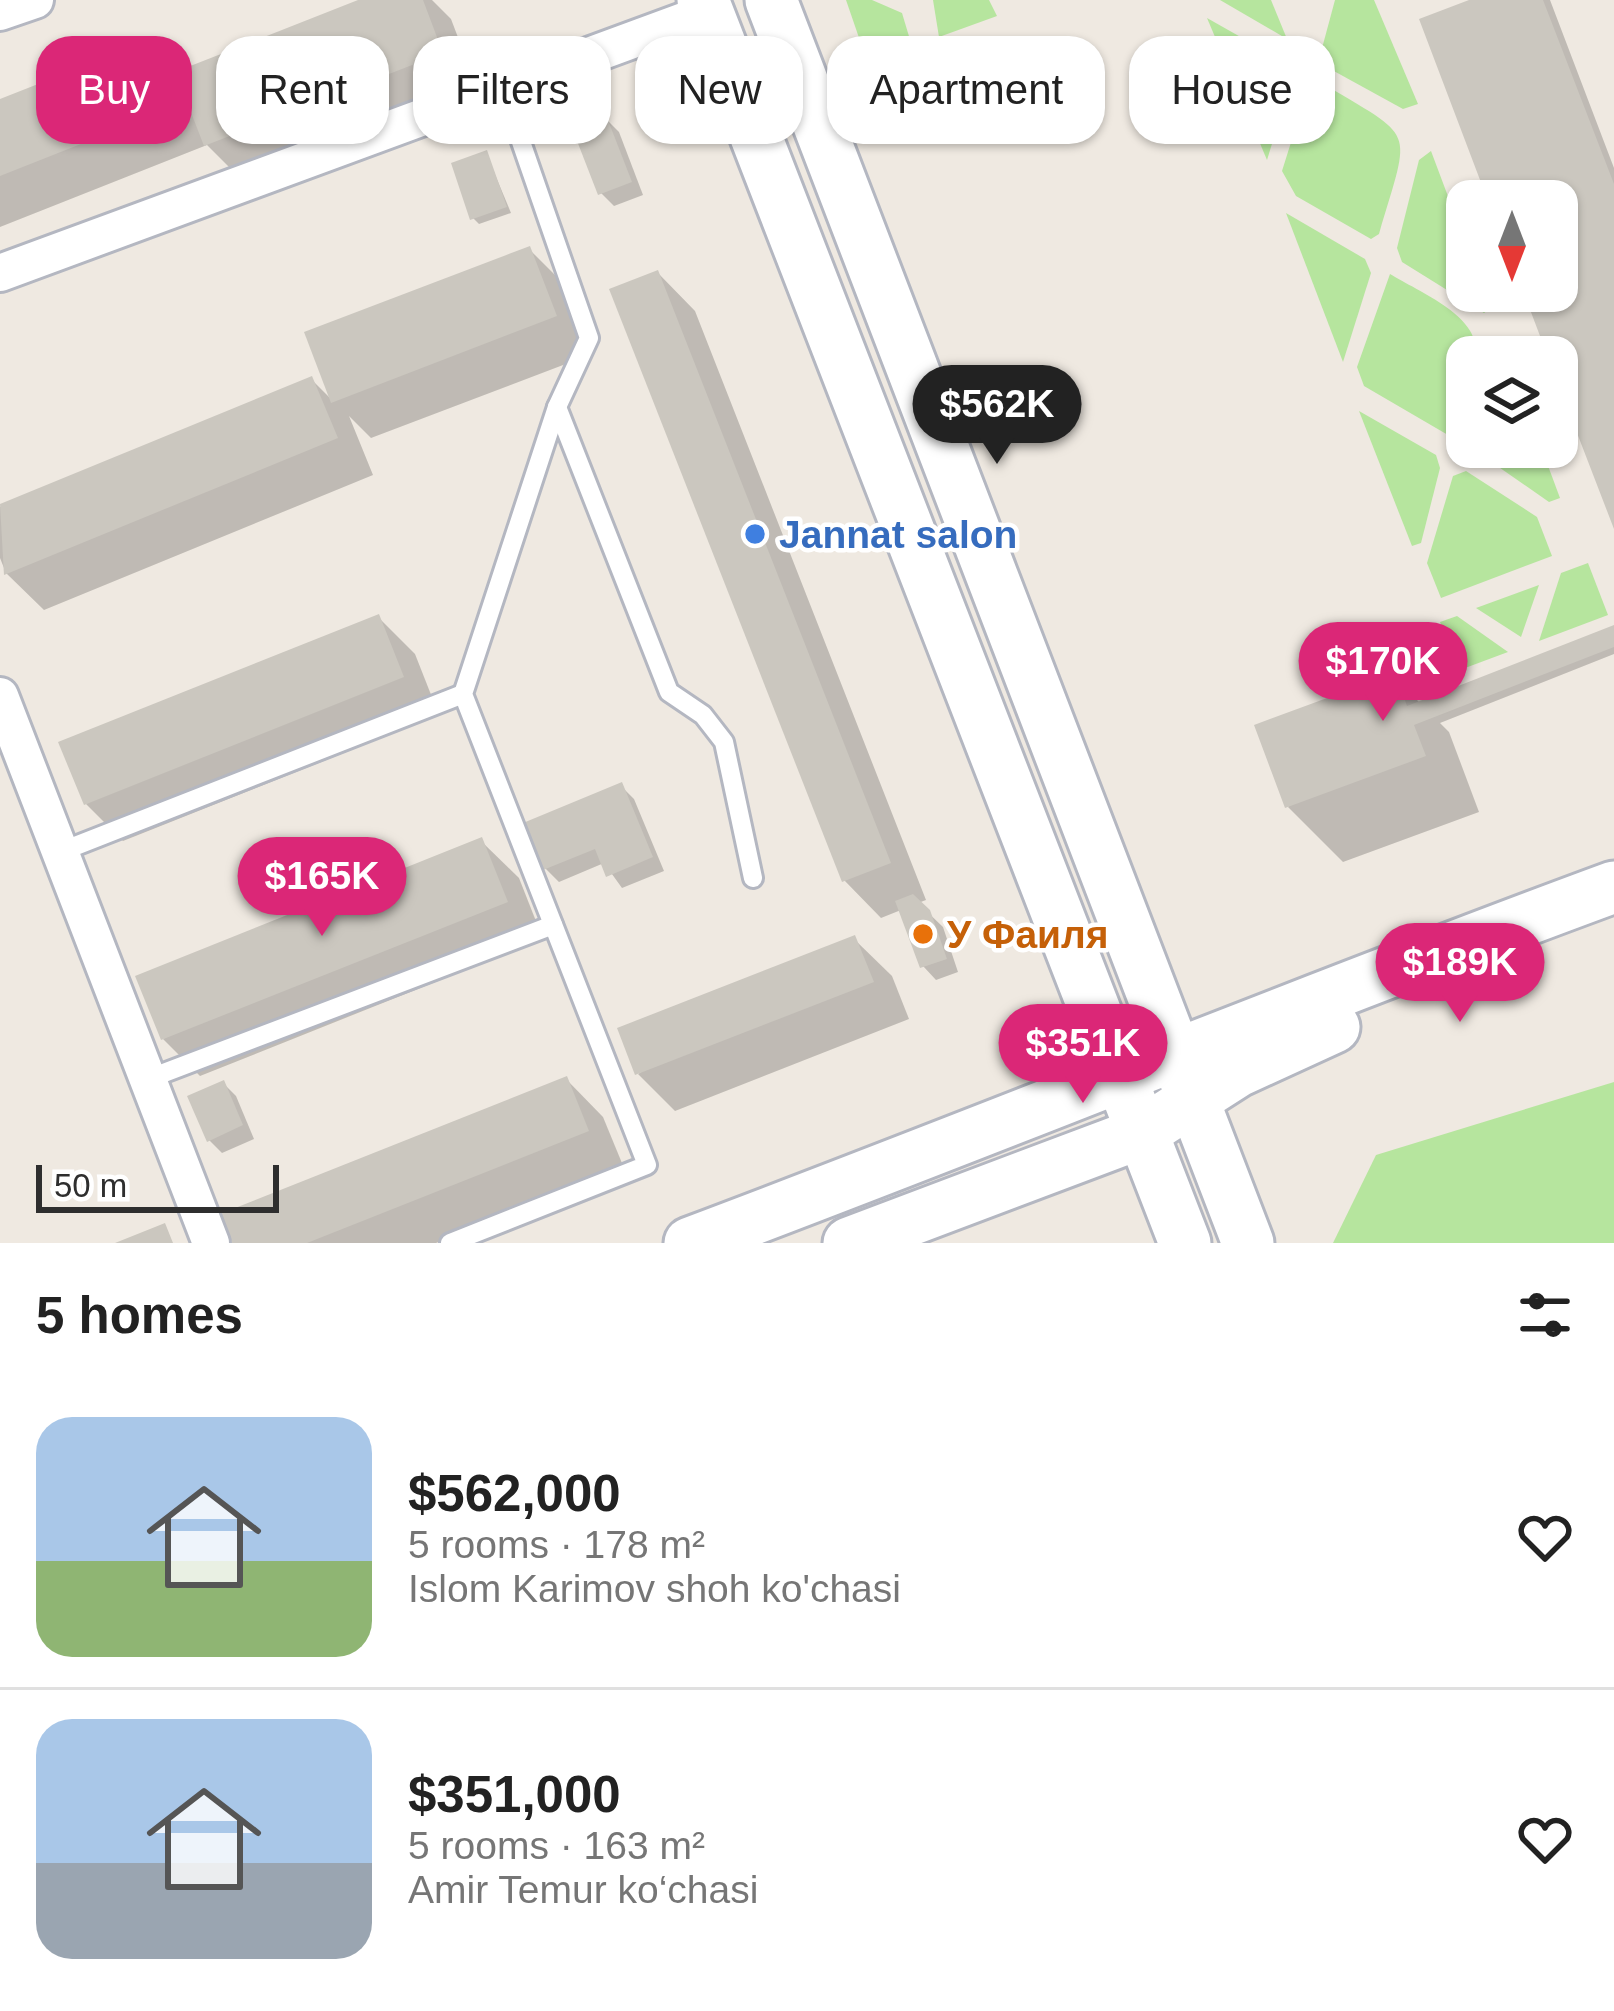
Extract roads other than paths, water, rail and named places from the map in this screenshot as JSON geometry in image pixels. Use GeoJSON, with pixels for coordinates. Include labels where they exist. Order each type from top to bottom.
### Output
{"type":"FeatureCollection","features":[{"type":"Feature","properties":{"kind":"main road"},"geometry":{"type":"LineString","coordinates":[[771,0],[1248,1243]]}},
{"type":"Feature","properties":{"kind":"main road"},"geometry":{"type":"LineString","coordinates":[[705,6],[1185,1243]]}},
{"type":"Feature","properties":{"kind":"main road"},"geometry":{"type":"LineString","coordinates":[[849,1243],[1141,1133],[1186,1080],[1296,1004],[1614,887]]}},
{"type":"Feature","properties":{"kind":"main road"},"geometry":{"type":"LineString","coordinates":[[690,1243],[1120,1081],[1186,1080],[1238,1071],[1295,1042],[1614,920]]}},
{"type":"Feature","properties":{"kind":"street"},"geometry":{"type":"LineString","coordinates":[[0,12],[35,0]]}},
{"type":"Feature","properties":{"kind":"street"},"geometry":{"type":"LineString","coordinates":[[611,44],[705,6]]}},
{"type":"Feature","properties":{"kind":"street"},"geometry":{"type":"LineString","coordinates":[[0,274],[413,120]]}},
{"type":"Feature","properties":{"kind":"street"},"geometry":{"type":"LineString","coordinates":[[0,696],[211,1243]]}},
{"type":"Feature","properties":{"kind":"lane"},"geometry":{"type":"LineString","coordinates":[[450,1243],[647,1165],[463,694],[556,407],[589,338],[522,144]]}},
{"type":"Feature","properties":{"kind":"lane"},"geometry":{"type":"LineString","coordinates":[[556,407],[669,692],[703,715],[724,742],[753,878]]}},
{"type":"Feature","properties":{"kind":"lane"},"geometry":{"type":"LineString","coordinates":[[60,852],[463,694]]}},
{"type":"Feature","properties":{"kind":"lane"},"geometry":{"type":"LineString","coordinates":[[148,1079],[553,925]]}},
{"type":"Feature","properties":{"kind":"place","name":"Jannat salon"},"geometry":{"type":"Point","coordinates":[755,534]}},
{"type":"Feature","properties":{"kind":"place","name":"У Фаиля"},"geometry":{"type":"Point","coordinates":[923,934]}}]}
